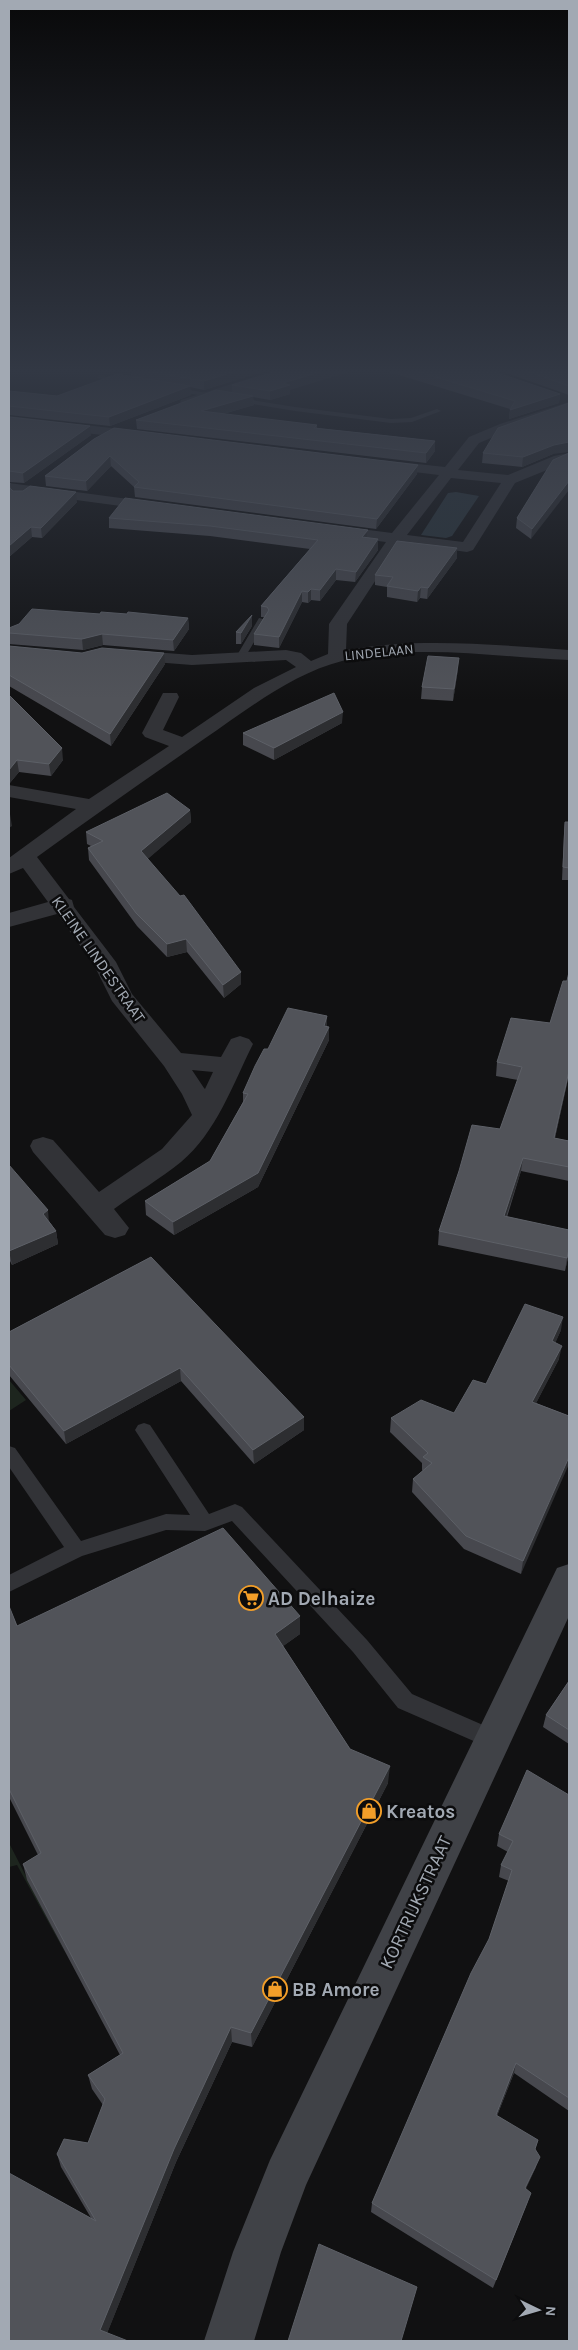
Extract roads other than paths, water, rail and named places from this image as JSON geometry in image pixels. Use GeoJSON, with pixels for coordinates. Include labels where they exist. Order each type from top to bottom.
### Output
{"type":"FeatureCollection","features":[{"type":"Feature","properties":{"kind":"main road","name":"KORTRIJKSTRAAT"},"geometry":{"type":"LineString","coordinates":[[229,2341],[257,2252],[286,2176],[569,1579]]}},
{"type":"Feature","properties":{"kind":"street"},"geometry":{"type":"LineString","coordinates":[[28,490],[40,481]]}},
{"type":"Feature","properties":{"kind":"street"},"geometry":{"type":"LineString","coordinates":[[337,657],[338,624],[396,538],[441,481]]}},
{"type":"Feature","properties":{"kind":"street"},"geometry":{"type":"LineString","coordinates":[[320,528],[467,547],[510,481]]}},
{"type":"Feature","properties":{"kind":"street"},"geometry":{"type":"LineString","coordinates":[[12,493],[28,490],[177,510]]}},
{"type":"Feature","properties":{"kind":"street","name":"LINDELAAN"},"geometry":{"type":"LineString","coordinates":[[9,886],[20,871],[17,862],[93,806],[183,744],[261,692],[291,675],[337,657],[376,650],[444,647],[569,655]]}},
{"type":"Feature","properties":{"kind":"street"},"geometry":{"type":"LineString","coordinates":[[111,653],[188,667],[241,657],[286,655],[296,657],[310,668]]}},
{"type":"Feature","properties":{"kind":"street"},"geometry":{"type":"LineString","coordinates":[[170,697],[149,737],[183,744]]}},
{"type":"Feature","properties":{"kind":"street"},"geometry":{"type":"LineString","coordinates":[[9,791],[93,806]]}},
{"type":"Feature","properties":{"kind":"street","name":"KLEINE LINDESTRAAT"},"geometry":{"type":"LineString","coordinates":[[17,862],[64,905],[104,962],[121,996],[174,1061],[195,1094],[205,1115]]}},
{"type":"Feature","properties":{"kind":"street"},"geometry":{"type":"LineString","coordinates":[[9,920],[64,905]]}},
{"type":"Feature","properties":{"kind":"street"},"geometry":{"type":"LineString","coordinates":[[96,1207],[172,1155],[190,1136],[205,1115],[240,1044]]}},
{"type":"Feature","properties":{"kind":"street"},"geometry":{"type":"LineString","coordinates":[[174,1061],[212,1063],[228,1068]]}},
{"type":"Feature","properties":{"kind":"street"},"geometry":{"type":"LineString","coordinates":[[43,1146],[114,1228]]}},
{"type":"Feature","properties":{"kind":"lane"},"geometry":{"type":"LineString","coordinates":[[241,657],[262,620]]}},
{"type":"Feature","properties":{"kind":"lane"},"geometry":{"type":"LineString","coordinates":[[144,1430],[205,1523]]}},
{"type":"Feature","properties":{"kind":"lane"},"geometry":{"type":"LineString","coordinates":[[9,1452],[78,1550]]}},
{"type":"Feature","properties":{"kind":"lane"},"geometry":{"type":"LineString","coordinates":[[9,1584],[78,1550],[166,1522],[205,1523],[235,1512],[360,1646],[405,1701],[492,1738]]}},
{"type":"Feature","properties":{"kind":"place","name":"AD Delhaize"},"geometry":{"type":"Point","coordinates":[251,1598]}},
{"type":"Feature","properties":{"kind":"place","name":"Kreatos"},"geometry":{"type":"Point","coordinates":[369,1811]}},
{"type":"Feature","properties":{"kind":"place","name":"BB Amore"},"geometry":{"type":"Point","coordinates":[275,1989]}}]}
